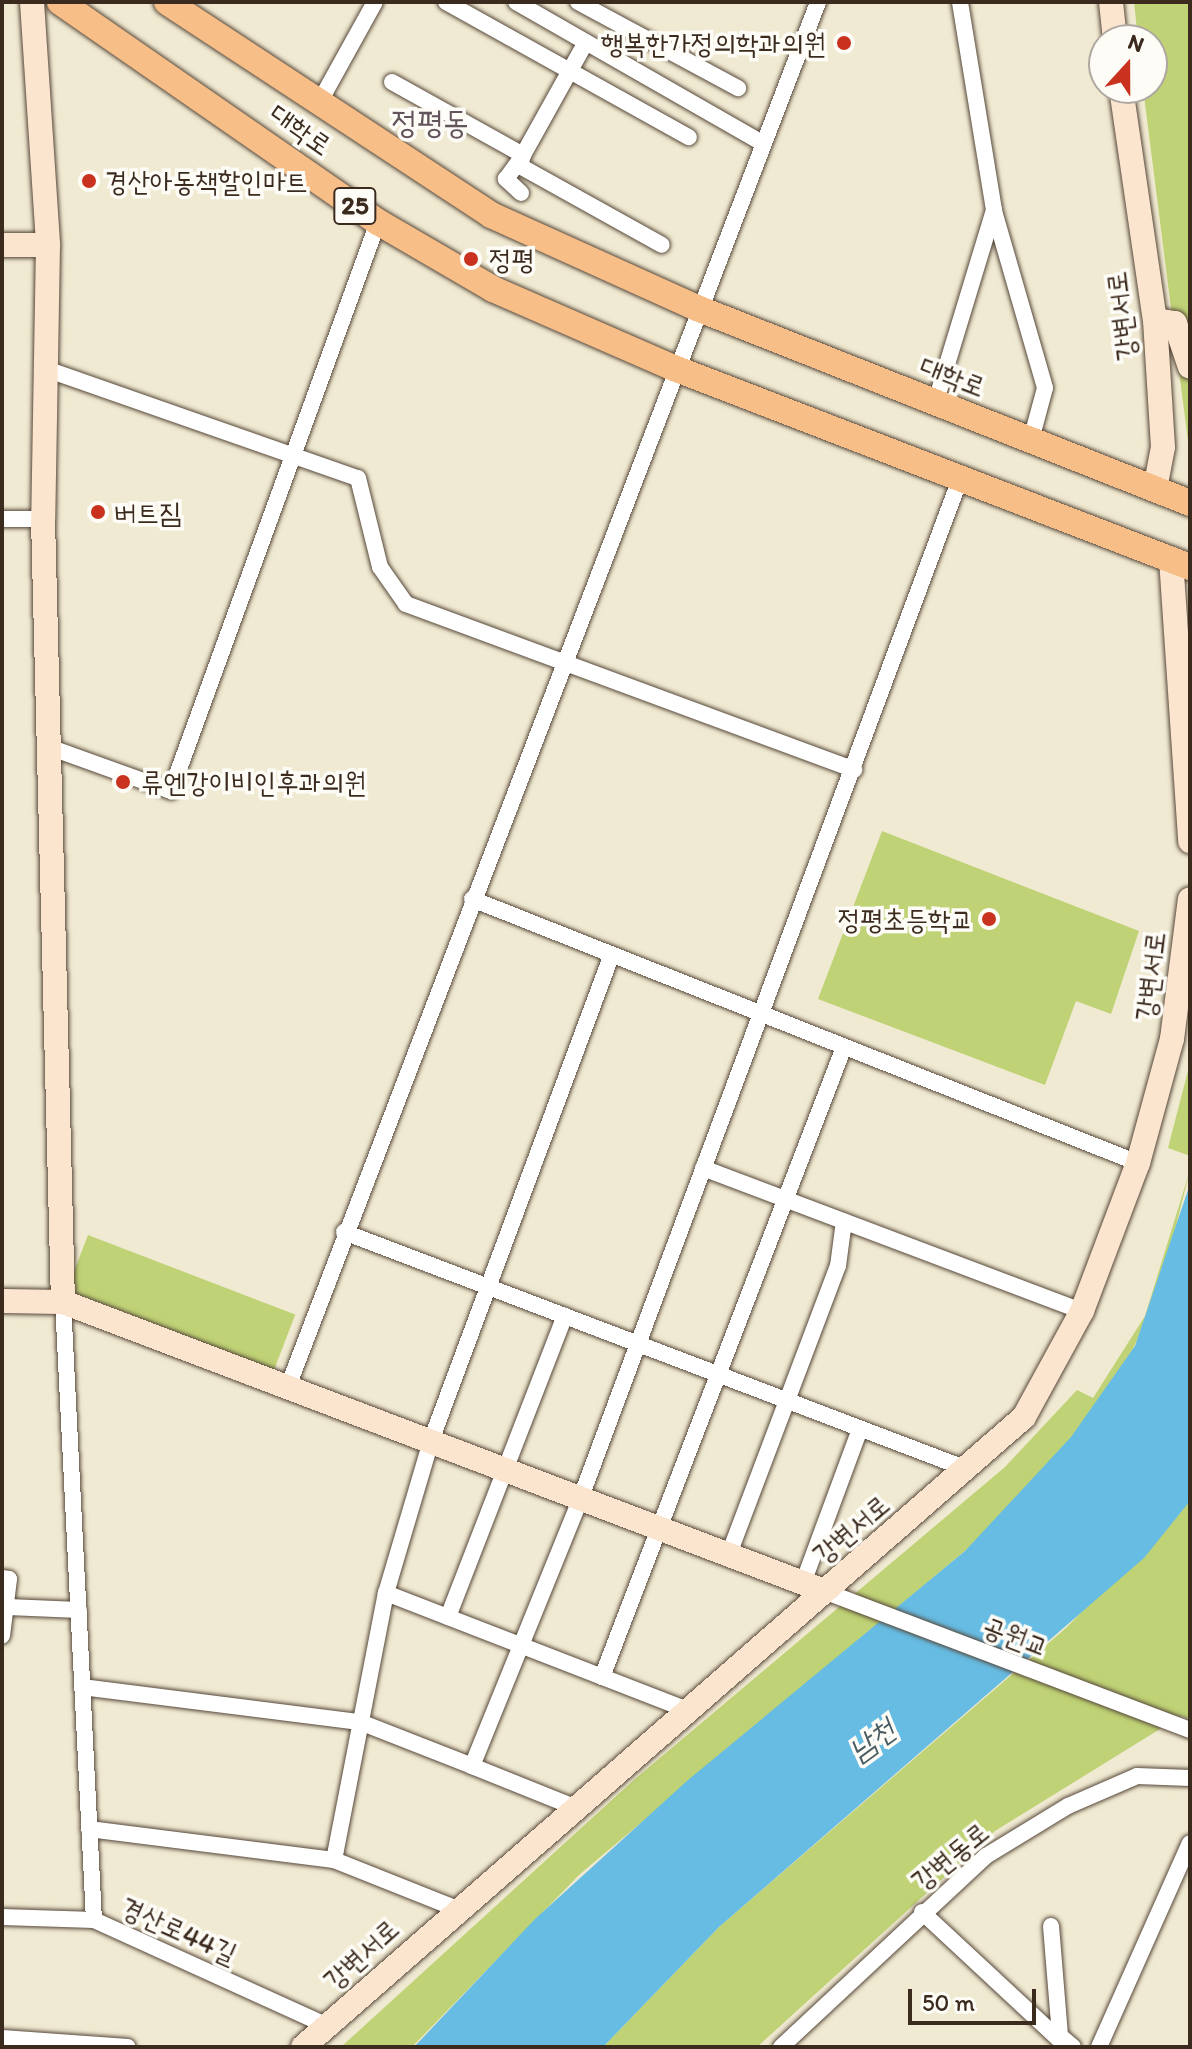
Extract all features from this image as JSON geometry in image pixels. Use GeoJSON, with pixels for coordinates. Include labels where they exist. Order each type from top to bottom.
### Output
{"type":"FeatureCollection","features":[{"type":"Feature","properties":{"kind":"main road","name":"대학로"},"geometry":{"type":"LineString","coordinates":[[60,2],[378,222],[493,289],[674,368],[1183,564]]}},
{"type":"Feature","properties":{"kind":"main road","name":"대학로"},"geometry":{"type":"LineString","coordinates":[[167,2],[491,215],[697,308],[1188,502]]}},
{"type":"Feature","properties":{"kind":"street"},"geometry":{"type":"LineString","coordinates":[[32,2],[48,245],[43,519],[46,746],[63,1302],[94,1920]]}},
{"type":"Feature","properties":{"kind":"street"},"geometry":{"type":"LineString","coordinates":[[319,103],[375,2]]}},
{"type":"Feature","properties":{"kind":"street"},"geometry":{"type":"LineString","coordinates":[[446,2],[689,137]]}},
{"type":"Feature","properties":{"kind":"street"},"geometry":{"type":"LineString","coordinates":[[516,2],[546,9],[586,42],[759,141]]}},
{"type":"Feature","properties":{"kind":"street"},"geometry":{"type":"LineString","coordinates":[[578,2],[738,88]]}},
{"type":"Feature","properties":{"kind":"street"},"geometry":{"type":"LineString","coordinates":[[289,1384],[759,141],[818,2]]}},
{"type":"Feature","properties":{"kind":"street"},"geometry":{"type":"LineString","coordinates":[[960,2],[994,210],[1045,388],[1031,440]]}},
{"type":"Feature","properties":{"kind":"street"},"geometry":{"type":"LineString","coordinates":[[1111,2],[1113,24]]}},
{"type":"Feature","properties":{"kind":"street"},"geometry":{"type":"LineString","coordinates":[[521,193],[506,179],[523,155],[586,42]]}},
{"type":"Feature","properties":{"kind":"street"},"geometry":{"type":"LineString","coordinates":[[392,82],[523,155]]}},
{"type":"Feature","properties":{"kind":"street","name":"강변서로"},"geometry":{"type":"LineString","coordinates":[[1123,104],[1155,320],[1163,447],[1155,489]]}},
{"type":"Feature","properties":{"kind":"street"},"geometry":{"type":"LineString","coordinates":[[523,155],[520,166],[662,245]]}},
{"type":"Feature","properties":{"kind":"street"},"geometry":{"type":"LineString","coordinates":[[935,404],[994,210]]}},
{"type":"Feature","properties":{"kind":"street"},"geometry":{"type":"LineString","coordinates":[[46,746],[171,791],[378,222]]}},
{"type":"Feature","properties":{"kind":"street"},"geometry":{"type":"LineString","coordinates":[[2,245],[48,245]]}},
{"type":"Feature","properties":{"kind":"street"},"geometry":{"type":"LineString","coordinates":[[1155,320],[1175,323],[1190,367]]}},
{"type":"Feature","properties":{"kind":"street"},"geometry":{"type":"LineString","coordinates":[[46,369],[358,478],[380,567],[406,604],[854,770]]}},
{"type":"Feature","properties":{"kind":"street"},"geometry":{"type":"LineString","coordinates":[[472,1766],[581,1497],[960,479]]}},
{"type":"Feature","properties":{"kind":"street"},"geometry":{"type":"LineString","coordinates":[[2,519],[43,519]]}},
{"type":"Feature","properties":{"kind":"street"},"geometry":{"type":"LineString","coordinates":[[1183,564],[1190,841]]}},
{"type":"Feature","properties":{"kind":"street"},"geometry":{"type":"LineString","coordinates":[[472,899],[1138,1163]]}},
{"type":"Feature","properties":{"kind":"street","name":"강변서로"},"geometry":{"type":"LineString","coordinates":[[303,2047],[687,1710],[814,1587],[967,1469],[1024,1417],[1082,1311],[1138,1163],[1172,1039],[1190,899]]}},
{"type":"Feature","properties":{"kind":"street"},"geometry":{"type":"LineString","coordinates":[[334,1860],[386,1593],[432,1438],[612,954]]}},
{"type":"Feature","properties":{"kind":"street"},"geometry":{"type":"LineString","coordinates":[[602,1677],[844,1047]]}},
{"type":"Feature","properties":{"kind":"street"},"geometry":{"type":"LineString","coordinates":[[703,1168],[1082,1311]]}},
{"type":"Feature","properties":{"kind":"street"},"geometry":{"type":"LineString","coordinates":[[729,1554],[838,1266],[844,1221]]}},
{"type":"Feature","properties":{"kind":"street"},"geometry":{"type":"LineString","coordinates":[[344,1232],[967,1469]]}},
{"type":"Feature","properties":{"kind":"street"},"geometry":{"type":"LineString","coordinates":[[2,1301],[63,1302],[432,1438],[814,1587],[860,1429]]}},
{"type":"Feature","properties":{"kind":"street"},"geometry":{"type":"LineString","coordinates":[[448,1617],[565,1316]]}},
{"type":"Feature","properties":{"kind":"street"},"geometry":{"type":"LineString","coordinates":[[2,1578],[9,1579],[8,1607],[2,1636]]}},
{"type":"Feature","properties":{"kind":"street","name":"공원교"},"geometry":{"type":"LineString","coordinates":[[814,1587],[1190,1730]]}},
{"type":"Feature","properties":{"kind":"street"},"geometry":{"type":"LineString","coordinates":[[386,1593],[687,1710]]}},
{"type":"Feature","properties":{"kind":"street"},"geometry":{"type":"LineString","coordinates":[[8,1607],[79,1610]]}},
{"type":"Feature","properties":{"kind":"street"},"geometry":{"type":"LineString","coordinates":[[82,1687],[360,1722],[574,1807]]}},
{"type":"Feature","properties":{"kind":"street","name":"강변동로"},"geometry":{"type":"LineString","coordinates":[[781,2047],[922,1912],[986,1856],[1068,1806],[1137,1776],[1190,1778]]}},
{"type":"Feature","properties":{"kind":"street"},"geometry":{"type":"LineString","coordinates":[[89,1829],[334,1860],[457,1909]]}},
{"type":"Feature","properties":{"kind":"street"},"geometry":{"type":"LineString","coordinates":[[1099,2047],[1190,1843]]}},
{"type":"Feature","properties":{"kind":"street"},"geometry":{"type":"LineString","coordinates":[[922,1912],[1067,2045]]}},
{"type":"Feature","properties":{"kind":"street","name":"경산로44길"},"geometry":{"type":"LineString","coordinates":[[2,1917],[94,1920],[326,2025]]}},
{"type":"Feature","properties":{"kind":"street"},"geometry":{"type":"LineString","coordinates":[[1051,1926],[1067,2045]]}},
{"type":"Feature","properties":{"kind":"street"},"geometry":{"type":"LineString","coordinates":[[2,2038],[128,2047]]}},
{"type":"Feature","properties":{"kind":"green space"},"geometry":{"type":"Polygon","coordinates":[[[1134,2],[1190,2],[1190,457],[1145,104],[1168,104],[1168,24],[1136,24],[1134,2]]]}},
{"type":"Feature","properties":{"kind":"green space"},"geometry":{"type":"Polygon","coordinates":[[[882,831],[1139,931],[1111,1014],[1076,1001],[1045,1085],[818,999],[882,831]]]}},
{"type":"Feature","properties":{"kind":"green space"},"geometry":{"type":"Polygon","coordinates":[[[1190,1063],[1190,1156],[1168,1148],[1190,1063]]]}},
{"type":"Feature","properties":{"kind":"green space"},"geometry":{"type":"Polygon","coordinates":[[[1190,1170],[1161,1286],[1133,1349],[1082,1425],[985,1534],[580,1874],[412,2047],[341,2047],[635,1779],[1005,1467],[1077,1390],[1093,1398],[1145,1316],[1190,1170]]]}},
{"type":"Feature","properties":{"kind":"green space"},"geometry":{"type":"Polygon","coordinates":[[[88,1235],[295,1315],[274,1370],[67,1290],[88,1235]]]}},
{"type":"Feature","properties":{"kind":"green space"},"geometry":{"type":"Polygon","coordinates":[[[1190,1501],[1190,1719],[1181,1716],[995,1831],[757,2047],[603,2047],[719,1927],[1066,1628],[1190,1501]]]}},
{"type":"Feature","properties":{"kind":"water","name":"남천"},"geometry":{"type":"Polygon","coordinates":[[[1190,1184],[1190,1501],[1144,1558],[719,1927],[603,2047],[414,2047],[535,1919],[688,1780],[965,1551],[1071,1437],[1135,1346],[1190,1184]]]}},
{"type":"Feature","properties":{"kind":"place","name":"행복한가정의학과의원"},"geometry":{"type":"Point","coordinates":[844,43]}},
{"type":"Feature","properties":{"kind":"place","name":"경산아동책할인마트"},"geometry":{"type":"Point","coordinates":[89,181]}},
{"type":"Feature","properties":{"kind":"place","name":"정평"},"geometry":{"type":"Point","coordinates":[471,259]}},
{"type":"Feature","properties":{"kind":"place","name":"버트짐"},"geometry":{"type":"Point","coordinates":[98,512]}},
{"type":"Feature","properties":{"kind":"place","name":"류엔강이비인후과의원"},"geometry":{"type":"Point","coordinates":[123,782]}},
{"type":"Feature","properties":{"kind":"place","name":"정평초등학교"},"geometry":{"type":"Point","coordinates":[989,919]}},
{"type":"Feature","properties":{"kind":"district","name":"정평동"},"geometry":{"type":"Point","coordinates":[430,122]}}]}
